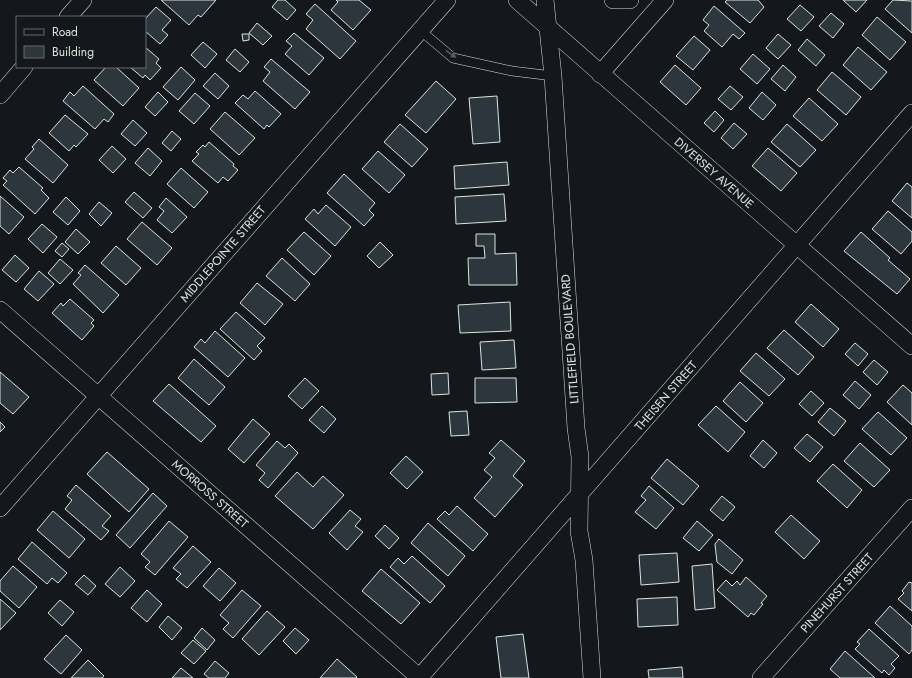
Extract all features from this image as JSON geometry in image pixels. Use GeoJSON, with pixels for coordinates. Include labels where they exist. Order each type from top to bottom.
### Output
{"type":"FeatureCollection","features":[{"type":"Feature","properties":{"kind":"street"},"geometry":{"type":"LineString","coordinates":[[69,16],[82,0]]}},
{"type":"Feature","properties":{"kind":"street","name":"MIDDLEPOINTE STREET"},"geometry":{"type":"LineString","coordinates":[[0,508],[447,0]]}},
{"type":"Feature","properties":{"kind":"street","name":"DIVERSEY AVENUE"},"geometry":{"type":"LineString","coordinates":[[517,0],[912,346]]}},
{"type":"Feature","properties":{"kind":"street","name":"LITTLEFIELD BOULEVARD"},"geometry":{"type":"LineString","coordinates":[[545,0],[553,76],[576,428],[580,457],[579,531],[584,560],[592,678]]}},
{"type":"Feature","properties":{"kind":"street"},"geometry":{"type":"LineString","coordinates":[[613,0],[630,0]]}},
{"type":"Feature","properties":{"kind":"street"},"geometry":{"type":"LineString","coordinates":[[600,74],[665,0]]}},
{"type":"Feature","properties":{"kind":"street"},"geometry":{"type":"LineString","coordinates":[[0,95],[23,68]]}},
{"type":"Feature","properties":{"kind":"street","name":"THEISEN STREET"},"geometry":{"type":"LineString","coordinates":[[420,678],[912,114]]}},
{"type":"Feature","properties":{"kind":"street","name":"MORROSS STREET"},"geometry":{"type":"LineString","coordinates":[[0,310],[420,678]]}},
{"type":"Feature","properties":{"kind":"street","name":"PINEHURST STREET"},"geometry":{"type":"LineString","coordinates":[[761,678],[912,508]]}},
{"type":"Feature","properties":{"kind":"lane"},"geometry":{"type":"LineString","coordinates":[[420,30],[453,58],[512,71],[553,76]]}},
{"type":"Feature","properties":{"kind":"building"},"geometry":{"type":"Polygon","coordinates":[[[161,0],[216,0],[201,17],[198,15],[189,25],[161,0]]]}},
{"type":"Feature","properties":{"kind":"building"},"geometry":{"type":"Polygon","coordinates":[[[278,0],[285,0],[296,10],[287,20],[272,7],[278,0]]]}},
{"type":"Feature","properties":{"kind":"building"},"geometry":{"type":"Polygon","coordinates":[[[336,0],[359,0],[371,10],[353,30],[331,10],[338,2],[336,0]]]}},
{"type":"Feature","properties":{"kind":"building"},"geometry":{"type":"Polygon","coordinates":[[[727,0],[758,0],[764,7],[750,23],[725,2],[727,0]]]}},
{"type":"Feature","properties":{"kind":"building"},"geometry":{"type":"Polygon","coordinates":[[[843,0],[867,0],[856,12],[843,0]]]}},
{"type":"Feature","properties":{"kind":"building"},"geometry":{"type":"Polygon","coordinates":[[[893,0],[912,1],[912,33],[885,9],[893,0]]]}},
{"type":"Feature","properties":{"kind":"building"},"geometry":{"type":"Polygon","coordinates":[[[315,4],[356,41],[340,59],[306,29],[313,20],[306,14],[315,4]]]}},
{"type":"Feature","properties":{"kind":"building"},"geometry":{"type":"Polygon","coordinates":[[[800,5],[814,17],[801,31],[787,19],[800,5]]]}},
{"type":"Feature","properties":{"kind":"building"},"geometry":{"type":"Polygon","coordinates":[[[714,6],[745,33],[739,39],[733,34],[722,47],[704,31],[709,25],[703,20],[714,6]]]}},
{"type":"Feature","properties":{"kind":"building"},"geometry":{"type":"Polygon","coordinates":[[[156,7],[171,20],[162,30],[168,35],[160,44],[146,32],[146,18],[156,7]]]}},
{"type":"Feature","properties":{"kind":"building"},"geometry":{"type":"Polygon","coordinates":[[[831,13],[844,24],[833,38],[819,26],[831,13]]]}},
{"type":"Feature","properties":{"kind":"building"},"geometry":{"type":"Polygon","coordinates":[[[877,17],[906,42],[890,60],[862,35],[877,17]]]}},
{"type":"Feature","properties":{"kind":"building"},"geometry":{"type":"Polygon","coordinates":[[[257,23],[272,36],[263,45],[249,33],[257,23]]]}},
{"type":"Feature","properties":{"kind":"building"},"geometry":{"type":"Polygon","coordinates":[[[294,33],[324,58],[309,75],[285,54],[292,46],[286,41],[294,33]]]}},
{"type":"Feature","properties":{"kind":"building"},"geometry":{"type":"Polygon","coordinates":[[[242,34],[249,34],[249,40],[243,41],[242,34]]]}},
{"type":"Feature","properties":{"kind":"building"},"geometry":{"type":"Polygon","coordinates":[[[778,34],[791,45],[778,59],[766,48],[778,34]]]}},
{"type":"Feature","properties":{"kind":"building"},"geometry":{"type":"Polygon","coordinates":[[[694,36],[710,50],[693,70],[676,56],[694,36]]]}},
{"type":"Feature","properties":{"kind":"building"},"geometry":{"type":"Polygon","coordinates":[[[807,39],[825,55],[816,66],[798,50],[807,39]]]}},
{"type":"Feature","properties":{"kind":"building"},"geometry":{"type":"Polygon","coordinates":[[[203,42],[217,54],[205,68],[191,55],[203,42]]]}},
{"type":"Feature","properties":{"kind":"building"},"geometry":{"type":"Polygon","coordinates":[[[858,47],[887,72],[871,90],[843,65],[858,47]]]}},
{"type":"Feature","properties":{"kind":"building"},"geometry":{"type":"Polygon","coordinates":[[[146,48],[159,59],[156,63],[161,68],[150,80],[145,75],[143,78],[131,68],[146,68],[146,48]]]}},
{"type":"Feature","properties":{"kind":"building"},"geometry":{"type":"Polygon","coordinates":[[[235,49],[249,62],[240,72],[226,60],[235,49]]]}},
{"type":"Feature","properties":{"kind":"building"},"geometry":{"type":"Polygon","coordinates":[[[753,54],[770,69],[757,84],[740,69],[753,54]]]}},
{"type":"Feature","properties":{"kind":"building"},"geometry":{"type":"Polygon","coordinates":[[[271,59],[310,92],[295,109],[263,81],[270,72],[264,67],[271,59]]]}},
{"type":"Feature","properties":{"kind":"building"},"geometry":{"type":"Polygon","coordinates":[[[675,65],[701,88],[686,105],[660,82],[675,65]]]}},
{"type":"Feature","properties":{"kind":"building"},"geometry":{"type":"Polygon","coordinates":[[[783,65],[796,77],[785,91],[771,79],[783,65]]]}},
{"type":"Feature","properties":{"kind":"building"},"geometry":{"type":"Polygon","coordinates":[[[181,67],[195,80],[178,100],[163,87],[181,67]]]}},
{"type":"Feature","properties":{"kind":"building"},"geometry":{"type":"Polygon","coordinates":[[[105,68],[117,68],[139,88],[123,106],[94,80],[105,68]]]}},
{"type":"Feature","properties":{"kind":"building"},"geometry":{"type":"Polygon","coordinates":[[[832,72],[861,97],[846,115],[817,90],[832,72]]]}},
{"type":"Feature","properties":{"kind":"building"},"geometry":{"type":"Polygon","coordinates":[[[215,73],[229,86],[218,99],[203,86],[215,73]]]}},
{"type":"Feature","properties":{"kind":"building"},"geometry":{"type":"Polygon","coordinates":[[[436,81],[456,99],[426,133],[405,115],[436,81]]]}},
{"type":"Feature","properties":{"kind":"building"},"geometry":{"type":"Polygon","coordinates":[[[83,86],[114,114],[108,122],[104,119],[95,129],[63,101],[70,92],[74,96],[83,86]]]}},
{"type":"Feature","properties":{"kind":"building"},"geometry":{"type":"Polygon","coordinates":[[[730,86],[743,97],[731,110],[718,99],[730,86]]]}},
{"type":"Feature","properties":{"kind":"building"},"geometry":{"type":"Polygon","coordinates":[[[255,91],[281,114],[269,127],[267,125],[264,129],[235,103],[243,95],[248,99],[255,91]]]}},
{"type":"Feature","properties":{"kind":"building"},"geometry":{"type":"Polygon","coordinates":[[[158,92],[168,102],[155,116],[145,107],[158,92]]]}},
{"type":"Feature","properties":{"kind":"building"},"geometry":{"type":"Polygon","coordinates":[[[762,92],[776,105],[763,120],[749,108],[762,92]]]}},
{"type":"Feature","properties":{"kind":"building"},"geometry":{"type":"Polygon","coordinates":[[[195,93],[210,106],[194,124],[179,111],[195,93]]]}},
{"type":"Feature","properties":{"kind":"building"},"geometry":{"type":"Polygon","coordinates":[[[497,96],[500,142],[473,144],[469,98],[497,96]]]}},
{"type":"Feature","properties":{"kind":"building"},"geometry":{"type":"Polygon","coordinates":[[[809,98],[838,124],[822,141],[793,116],[809,98]]]}},
{"type":"Feature","properties":{"kind":"building"},"geometry":{"type":"Polygon","coordinates":[[[715,111],[724,120],[714,132],[704,123],[715,111]]]}},
{"type":"Feature","properties":{"kind":"building"},"geometry":{"type":"Polygon","coordinates":[[[225,112],[255,138],[239,155],[210,129],[225,112]]]}},
{"type":"Feature","properties":{"kind":"building"},"geometry":{"type":"Polygon","coordinates":[[[65,115],[88,134],[76,147],[74,145],[69,151],[49,133],[65,115]]]}},
{"type":"Feature","properties":{"kind":"building"},"geometry":{"type":"Polygon","coordinates":[[[133,120],[147,133],[135,146],[121,134],[133,120]]]}},
{"type":"Feature","properties":{"kind":"building"},"geometry":{"type":"Polygon","coordinates":[[[734,123],[747,134],[733,149],[721,138],[734,123]]]}},
{"type":"Feature","properties":{"kind":"building"},"geometry":{"type":"Polygon","coordinates":[[[400,124],[428,149],[412,167],[384,142],[400,124]]]}},
{"type":"Feature","properties":{"kind":"building"},"geometry":{"type":"Polygon","coordinates":[[[787,124],[816,150],[800,167],[771,142],[787,124]]]}},
{"type":"Feature","properties":{"kind":"building"},"geometry":{"type":"Polygon","coordinates":[[[172,131],[181,139],[171,151],[162,143],[172,131]]]}},
{"type":"Feature","properties":{"kind":"building"},"geometry":{"type":"Polygon","coordinates":[[[39,139],[68,165],[53,183],[25,159],[34,149],[32,147],[39,139]]]}},
{"type":"Feature","properties":{"kind":"building"},"geometry":{"type":"Polygon","coordinates":[[[209,142],[234,164],[233,166],[238,170],[228,181],[223,177],[218,183],[192,161],[199,154],[196,152],[203,145],[205,147],[209,142]]]}},
{"type":"Feature","properties":{"kind":"building"},"geometry":{"type":"Polygon","coordinates":[[[112,146],[126,159],[113,173],[99,160],[112,146]]]}},
{"type":"Feature","properties":{"kind":"building"},"geometry":{"type":"Polygon","coordinates":[[[148,148],[162,161],[150,176],[135,163],[148,148]]]}},
{"type":"Feature","properties":{"kind":"building"},"geometry":{"type":"Polygon","coordinates":[[[768,148],[797,173],[781,191],[752,166],[768,148]]]}},
{"type":"Feature","properties":{"kind":"building"},"geometry":{"type":"Polygon","coordinates":[[[378,151],[405,175],[389,193],[362,169],[378,151]]]}},
{"type":"Feature","properties":{"kind":"building"},"geometry":{"type":"Polygon","coordinates":[[[507,162],[509,185],[455,189],[454,166],[507,162]]]}},
{"type":"Feature","properties":{"kind":"building"},"geometry":{"type":"Polygon","coordinates":[[[19,167],[43,188],[41,190],[49,198],[35,214],[3,185],[7,181],[3,178],[10,170],[13,173],[19,167]]]}},
{"type":"Feature","properties":{"kind":"building"},"geometry":{"type":"Polygon","coordinates":[[[181,168],[208,192],[194,208],[167,184],[181,168]]]}},
{"type":"Feature","properties":{"kind":"building"},"geometry":{"type":"Polygon","coordinates":[[[344,174],[375,203],[369,210],[374,215],[364,226],[327,193],[344,174]]]}},
{"type":"Feature","properties":{"kind":"building"},"geometry":{"type":"Polygon","coordinates":[[[907,183],[912,187],[912,218],[892,201],[907,183]]]}},
{"type":"Feature","properties":{"kind":"building"},"geometry":{"type":"Polygon","coordinates":[[[134,192],[152,208],[143,218],[125,202],[134,192]]]}},
{"type":"Feature","properties":{"kind":"building"},"geometry":{"type":"Polygon","coordinates":[[[504,194],[506,221],[456,224],[455,197],[504,194]]]}},
{"type":"Feature","properties":{"kind":"building"},"geometry":{"type":"Polygon","coordinates":[[[0,196],[24,217],[9,234],[0,226],[0,196]]]}},
{"type":"Feature","properties":{"kind":"building"},"geometry":{"type":"Polygon","coordinates":[[[66,197],[80,211],[68,225],[53,212],[66,197]]]}},
{"type":"Feature","properties":{"kind":"building"},"geometry":{"type":"Polygon","coordinates":[[[166,198],[187,217],[172,233],[157,220],[164,211],[159,207],[166,198]]]}},
{"type":"Feature","properties":{"kind":"building"},"geometry":{"type":"Polygon","coordinates":[[[99,202],[112,213],[101,226],[89,214],[99,202]]]}},
{"type":"Feature","properties":{"kind":"building"},"geometry":{"type":"Polygon","coordinates":[[[326,205],[351,227],[335,246],[305,219],[314,209],[318,214],[326,205]]]}},
{"type":"Feature","properties":{"kind":"building"},"geometry":{"type":"Polygon","coordinates":[[[888,211],[912,232],[912,241],[901,254],[872,229],[888,211]]]}},
{"type":"Feature","properties":{"kind":"building"},"geometry":{"type":"Polygon","coordinates":[[[142,222],[172,248],[157,265],[127,239],[142,222]]]}},
{"type":"Feature","properties":{"kind":"building"},"geometry":{"type":"Polygon","coordinates":[[[42,224],[57,237],[43,253],[28,239],[42,224]]]}},
{"type":"Feature","properties":{"kind":"building"},"geometry":{"type":"Polygon","coordinates":[[[76,229],[90,242],[78,254],[65,242],[76,229]]]}},
{"type":"Feature","properties":{"kind":"building"},"geometry":{"type":"Polygon","coordinates":[[[304,232],[331,256],[314,275],[287,250],[304,232]]]}},
{"type":"Feature","properties":{"kind":"building"},"geometry":{"type":"Polygon","coordinates":[[[861,232],[890,258],[888,260],[910,279],[897,294],[844,251],[861,232]]]}},
{"type":"Feature","properties":{"kind":"building"},"geometry":{"type":"Polygon","coordinates":[[[476,234],[495,234],[495,254],[516,253],[517,285],[469,285],[468,258],[485,258],[484,246],[476,246],[476,234]]]}},
{"type":"Feature","properties":{"kind":"building"},"geometry":{"type":"Polygon","coordinates":[[[380,242],[393,255],[379,268],[367,256],[380,242]]]}},
{"type":"Feature","properties":{"kind":"building"},"geometry":{"type":"Polygon","coordinates":[[[62,243],[69,249],[62,257],[55,251],[62,243]]]}},
{"type":"Feature","properties":{"kind":"building"},"geometry":{"type":"Polygon","coordinates":[[[116,246],[141,268],[126,285],[101,263],[116,246]]]}},
{"type":"Feature","properties":{"kind":"building"},"geometry":{"type":"Polygon","coordinates":[[[15,255],[29,268],[16,282],[2,270],[15,255]]]}},
{"type":"Feature","properties":{"kind":"building"},"geometry":{"type":"Polygon","coordinates":[[[282,258],[310,284],[295,301],[266,276],[282,258]]]}},
{"type":"Feature","properties":{"kind":"building"},"geometry":{"type":"Polygon","coordinates":[[[60,259],[73,270],[60,284],[48,273],[60,259]]]}},
{"type":"Feature","properties":{"kind":"building"},"geometry":{"type":"Polygon","coordinates":[[[85,265],[119,295],[103,313],[73,284],[81,275],[78,273],[85,265]]]}},
{"type":"Feature","properties":{"kind":"building"},"geometry":{"type":"Polygon","coordinates":[[[39,271],[54,284],[38,301],[24,289],[39,271]]]}},
{"type":"Feature","properties":{"kind":"building"},"geometry":{"type":"Polygon","coordinates":[[[257,283],[283,304],[265,325],[240,303],[257,283]]]}},
{"type":"Feature","properties":{"kind":"building"},"geometry":{"type":"Polygon","coordinates":[[[70,299],[94,320],[91,323],[94,326],[82,340],[52,313],[61,303],[63,306],[70,299]]]}},
{"type":"Feature","properties":{"kind":"building"},"geometry":{"type":"Polygon","coordinates":[[[510,302],[511,331],[460,333],[458,305],[510,302]]]}},
{"type":"Feature","properties":{"kind":"building"},"geometry":{"type":"Polygon","coordinates":[[[811,304],[839,329],[823,347],[795,322],[811,304]]]}},
{"type":"Feature","properties":{"kind":"building"},"geometry":{"type":"Polygon","coordinates":[[[236,312],[265,338],[257,346],[262,351],[254,360],[220,329],[236,312]]]}},
{"type":"Feature","properties":{"kind":"building"},"geometry":{"type":"Polygon","coordinates":[[[784,330],[814,357],[798,375],[767,348],[784,330]]]}},
{"type":"Feature","properties":{"kind":"building"},"geometry":{"type":"Polygon","coordinates":[[[215,331],[245,358],[228,377],[194,347],[201,339],[205,343],[215,331]]]}},
{"type":"Feature","properties":{"kind":"building"},"geometry":{"type":"Polygon","coordinates":[[[514,340],[516,368],[482,370],[480,342],[514,340]]]}},
{"type":"Feature","properties":{"kind":"building"},"geometry":{"type":"Polygon","coordinates":[[[855,343],[868,354],[858,366],[845,354],[855,343]]]}},
{"type":"Feature","properties":{"kind":"building"},"geometry":{"type":"Polygon","coordinates":[[[756,353],[785,379],[769,396],[740,371],[756,353]]]}},
{"type":"Feature","properties":{"kind":"building"},"geometry":{"type":"Polygon","coordinates":[[[194,359],[225,387],[209,405],[178,378],[194,359]]]}},
{"type":"Feature","properties":{"kind":"building"},"geometry":{"type":"Polygon","coordinates":[[[874,360],[888,372],[877,385],[863,372],[874,360]]]}},
{"type":"Feature","properties":{"kind":"building"},"geometry":{"type":"Polygon","coordinates":[[[0,372],[29,397],[13,414],[0,403],[0,372]]]}},
{"type":"Feature","properties":{"kind":"building"},"geometry":{"type":"Polygon","coordinates":[[[448,373],[449,394],[432,395],[431,374],[448,373]]]}},
{"type":"Feature","properties":{"kind":"building"},"geometry":{"type":"Polygon","coordinates":[[[305,378],[319,391],[302,409],[288,396],[305,378]]]}},
{"type":"Feature","properties":{"kind":"building"},"geometry":{"type":"Polygon","coordinates":[[[475,378],[516,378],[517,402],[475,403],[475,378]]]}},
{"type":"Feature","properties":{"kind":"building"},"geometry":{"type":"Polygon","coordinates":[[[855,381],[871,395],[859,409],[843,395],[855,381]]]}},
{"type":"Feature","properties":{"kind":"building"},"geometry":{"type":"Polygon","coordinates":[[[740,382],[763,403],[746,422],[723,401],[740,382]]]}},
{"type":"Feature","properties":{"kind":"building"},"geometry":{"type":"Polygon","coordinates":[[[169,384],[216,426],[201,442],[153,401],[169,384]]]}},
{"type":"Feature","properties":{"kind":"building"},"geometry":{"type":"Polygon","coordinates":[[[903,385],[912,393],[912,425],[887,402],[903,385]]]}},
{"type":"Feature","properties":{"kind":"building"},"geometry":{"type":"Polygon","coordinates":[[[811,391],[824,403],[812,416],[799,404],[811,391]]]}},
{"type":"Feature","properties":{"kind":"building"},"geometry":{"type":"Polygon","coordinates":[[[322,406],[336,419],[324,433],[309,420],[322,406]]]}},
{"type":"Feature","properties":{"kind":"building"},"geometry":{"type":"Polygon","coordinates":[[[716,406],[745,432],[728,452],[698,425],[716,406]]]}},
{"type":"Feature","properties":{"kind":"building"},"geometry":{"type":"Polygon","coordinates":[[[830,408],[846,421],[834,436],[818,422],[830,408]]]}},
{"type":"Feature","properties":{"kind":"building"},"geometry":{"type":"Polygon","coordinates":[[[467,411],[469,435],[451,436],[449,412],[467,411]]]}},
{"type":"Feature","properties":{"kind":"building"},"geometry":{"type":"Polygon","coordinates":[[[878,412],[907,438],[891,455],[862,429],[878,412]]]}},
{"type":"Feature","properties":{"kind":"building"},"geometry":{"type":"Polygon","coordinates":[[[253,419],[270,434],[244,463],[228,449],[253,419]]]}},
{"type":"Feature","properties":{"kind":"building"},"geometry":{"type":"Polygon","coordinates":[[[0,422],[5,427],[0,432],[0,422]]]}},
{"type":"Feature","properties":{"kind":"building"},"geometry":{"type":"Polygon","coordinates":[[[807,434],[823,447],[810,462],[794,448],[807,434]]]}},
{"type":"Feature","properties":{"kind":"building"},"geometry":{"type":"Polygon","coordinates":[[[501,440],[525,461],[513,476],[523,485],[495,517],[474,498],[492,477],[484,470],[495,458],[489,453],[501,440]]]}},
{"type":"Feature","properties":{"kind":"building"},"geometry":{"type":"Polygon","coordinates":[[[763,440],[777,453],[764,468],[750,456],[763,440]]]}},
{"type":"Feature","properties":{"kind":"building"},"geometry":{"type":"Polygon","coordinates":[[[277,441],[285,448],[289,444],[298,453],[268,488],[259,480],[265,473],[256,465],[277,441]]]}},
{"type":"Feature","properties":{"kind":"building"},"geometry":{"type":"Polygon","coordinates":[[[860,443],[890,470],[874,487],[844,461],[860,443]]]}},
{"type":"Feature","properties":{"kind":"building"},"geometry":{"type":"Polygon","coordinates":[[[107,452],[149,489],[129,512],[87,474],[107,452]]]}},
{"type":"Feature","properties":{"kind":"building"},"geometry":{"type":"Polygon","coordinates":[[[406,456],[423,472],[407,489],[390,473],[406,456]]]}},
{"type":"Feature","properties":{"kind":"building"},"geometry":{"type":"Polygon","coordinates":[[[667,459],[699,486],[683,505],[651,478],[667,459]]]}},
{"type":"Feature","properties":{"kind":"building"},"geometry":{"type":"Polygon","coordinates":[[[833,464],[862,490],[847,508],[817,481],[833,464]]]}},
{"type":"Feature","properties":{"kind":"building"},"geometry":{"type":"Polygon","coordinates":[[[297,472],[313,487],[323,476],[344,495],[313,529],[275,496],[297,472]]]}},
{"type":"Feature","properties":{"kind":"building"},"geometry":{"type":"Polygon","coordinates":[[[76,485],[111,516],[102,526],[109,531],[101,540],[65,509],[72,500],[67,496],[76,485]]]}},
{"type":"Feature","properties":{"kind":"building"},"geometry":{"type":"Polygon","coordinates":[[[649,486],[674,508],[656,529],[635,512],[646,500],[641,496],[649,486]]]}},
{"type":"Feature","properties":{"kind":"building"},"geometry":{"type":"Polygon","coordinates":[[[153,493],[167,506],[130,548],[116,535],[153,493]]]}},
{"type":"Feature","properties":{"kind":"building"},"geometry":{"type":"Polygon","coordinates":[[[722,496],[735,507],[723,521],[710,510],[722,496]]]}},
{"type":"Feature","properties":{"kind":"building"},"geometry":{"type":"Polygon","coordinates":[[[457,506],[488,534],[473,551],[437,519],[445,511],[449,515],[457,506]]]}},
{"type":"Feature","properties":{"kind":"building"},"geometry":{"type":"Polygon","coordinates":[[[350,510],[361,519],[355,526],[363,532],[347,550],[329,533],[350,510]]]}},
{"type":"Feature","properties":{"kind":"building"},"geometry":{"type":"Polygon","coordinates":[[[53,511],[85,539],[69,558],[37,530],[53,511]]]}},
{"type":"Feature","properties":{"kind":"building"},"geometry":{"type":"Polygon","coordinates":[[[791,515],[820,541],[804,559],[775,532],[791,515]]]}},
{"type":"Feature","properties":{"kind":"building"},"geometry":{"type":"Polygon","coordinates":[[[169,521],[188,537],[155,575],[145,567],[150,562],[141,554],[169,521]]]}},
{"type":"Feature","properties":{"kind":"building"},"geometry":{"type":"Polygon","coordinates":[[[697,521],[713,535],[699,551],[683,538],[697,521]]]}},
{"type":"Feature","properties":{"kind":"building"},"geometry":{"type":"Polygon","coordinates":[[[428,523],[465,556],[448,576],[411,543],[428,523]]]}},
{"type":"Feature","properties":{"kind":"building"},"geometry":{"type":"Polygon","coordinates":[[[385,525],[399,538],[389,549],[375,536],[385,525]]]}},
{"type":"Feature","properties":{"kind":"building"},"geometry":{"type":"Polygon","coordinates":[[[719,539],[743,560],[732,574],[717,562],[715,544],[719,539]]]}},
{"type":"Feature","properties":{"kind":"building"},"geometry":{"type":"Polygon","coordinates":[[[32,542],[67,573],[58,583],[52,578],[47,584],[18,559],[32,542]]]}},
{"type":"Feature","properties":{"kind":"building"},"geometry":{"type":"Polygon","coordinates":[[[193,546],[211,562],[187,588],[176,579],[181,574],[173,568],[193,546]]]}},
{"type":"Feature","properties":{"kind":"building"},"geometry":{"type":"Polygon","coordinates":[[[677,553],[679,582],[641,585],[639,555],[677,553]]]}},
{"type":"Feature","properties":{"kind":"building"},"geometry":{"type":"Polygon","coordinates":[[[412,556],[445,586],[430,603],[390,567],[398,558],[404,564],[412,556]]]}},
{"type":"Feature","properties":{"kind":"building"},"geometry":{"type":"Polygon","coordinates":[[[712,564],[715,608],[695,610],[692,566],[712,564]]]}},
{"type":"Feature","properties":{"kind":"building"},"geometry":{"type":"Polygon","coordinates":[[[13,566],[37,587],[19,608],[0,591],[0,581],[13,566]]]}},
{"type":"Feature","properties":{"kind":"building"},"geometry":{"type":"Polygon","coordinates":[[[120,567],[135,581],[120,597],[105,584],[120,567]]]}},
{"type":"Feature","properties":{"kind":"building"},"geometry":{"type":"Polygon","coordinates":[[[219,568],[236,583],[220,601],[203,586],[219,568]]]}},
{"type":"Feature","properties":{"kind":"building"},"geometry":{"type":"Polygon","coordinates":[[[381,569],[420,603],[401,624],[362,591],[381,569]]]}},
{"type":"Feature","properties":{"kind":"building"},"geometry":{"type":"Polygon","coordinates":[[[84,575],[96,586],[88,595],[75,584],[84,575]]]}},
{"type":"Feature","properties":{"kind":"building"},"geometry":{"type":"Polygon","coordinates":[[[746,577],[767,596],[761,603],[763,604],[754,615],[751,613],[748,617],[717,590],[726,580],[732,586],[737,581],[740,585],[746,577]]]}},
{"type":"Feature","properties":{"kind":"building"},"geometry":{"type":"Polygon","coordinates":[[[909,582],[912,583],[912,611],[898,599],[904,593],[902,591],[909,582]]]}},
{"type":"Feature","properties":{"kind":"building"},"geometry":{"type":"Polygon","coordinates":[[[147,590],[162,604],[147,622],[131,608],[147,590]]]}},
{"type":"Feature","properties":{"kind":"building"},"geometry":{"type":"Polygon","coordinates":[[[242,590],[261,606],[233,638],[223,629],[229,623],[220,615],[242,590]]]}},
{"type":"Feature","properties":{"kind":"building"},"geometry":{"type":"Polygon","coordinates":[[[677,597],[678,625],[638,627],[637,599],[677,597]]]}},
{"type":"Feature","properties":{"kind":"building"},"geometry":{"type":"Polygon","coordinates":[[[0,599],[16,613],[0,630],[0,599]]]}},
{"type":"Feature","properties":{"kind":"building"},"geometry":{"type":"Polygon","coordinates":[[[60,600],[74,612],[62,626],[48,613],[60,600]]]}},
{"type":"Feature","properties":{"kind":"building"},"geometry":{"type":"Polygon","coordinates":[[[890,606],[912,626],[912,650],[909,654],[875,623],[890,606]]]}},
{"type":"Feature","properties":{"kind":"building"},"geometry":{"type":"Polygon","coordinates":[[[267,611],[285,627],[259,655],[242,639],[267,611]]]}},
{"type":"Feature","properties":{"kind":"building"},"geometry":{"type":"Polygon","coordinates":[[[168,616],[182,628],[172,640],[159,627],[168,616]]]}},
{"type":"Feature","properties":{"kind":"building"},"geometry":{"type":"Polygon","coordinates":[[[202,628],[215,640],[207,650],[194,638],[202,628]]]}},
{"type":"Feature","properties":{"kind":"building"},"geometry":{"type":"Polygon","coordinates":[[[295,628],[309,640],[296,654],[283,641],[295,628]]]}},
{"type":"Feature","properties":{"kind":"building"},"geometry":{"type":"Polygon","coordinates":[[[869,629],[899,656],[891,664],[895,668],[889,675],[884,670],[882,673],[855,649],[860,644],[857,642],[869,629]]]}},
{"type":"Feature","properties":{"kind":"building"},"geometry":{"type":"Polygon","coordinates":[[[523,634],[529,678],[501,678],[496,637],[523,634]]]}},
{"type":"Feature","properties":{"kind":"building"},"geometry":{"type":"Polygon","coordinates":[[[66,635],[82,650],[61,674],[44,659],[66,635]]]}},
{"type":"Feature","properties":{"kind":"building"},"geometry":{"type":"Polygon","coordinates":[[[193,640],[206,651],[194,664],[181,653],[193,640]]]}},
{"type":"Feature","properties":{"kind":"building"},"geometry":{"type":"Polygon","coordinates":[[[845,651],[875,678],[840,678],[830,669],[845,651]]]}},
{"type":"Feature","properties":{"kind":"building"},"geometry":{"type":"Polygon","coordinates":[[[337,659],[357,677],[320,678],[337,659]]]}},
{"type":"Feature","properties":{"kind":"building"},"geometry":{"type":"Polygon","coordinates":[[[88,660],[104,676],[102,678],[71,678],[88,660]]]}},
{"type":"Feature","properties":{"kind":"building"},"geometry":{"type":"Polygon","coordinates":[[[215,661],[229,673],[225,678],[209,678],[204,674],[215,661]]]}},
{"type":"Feature","properties":{"kind":"building"},"geometry":{"type":"Polygon","coordinates":[[[682,667],[683,678],[649,678],[648,670],[682,667]]]}},
{"type":"Feature","properties":{"kind":"building"},"geometry":{"type":"Polygon","coordinates":[[[181,668],[193,678],[172,678],[181,668]]]}}]}
